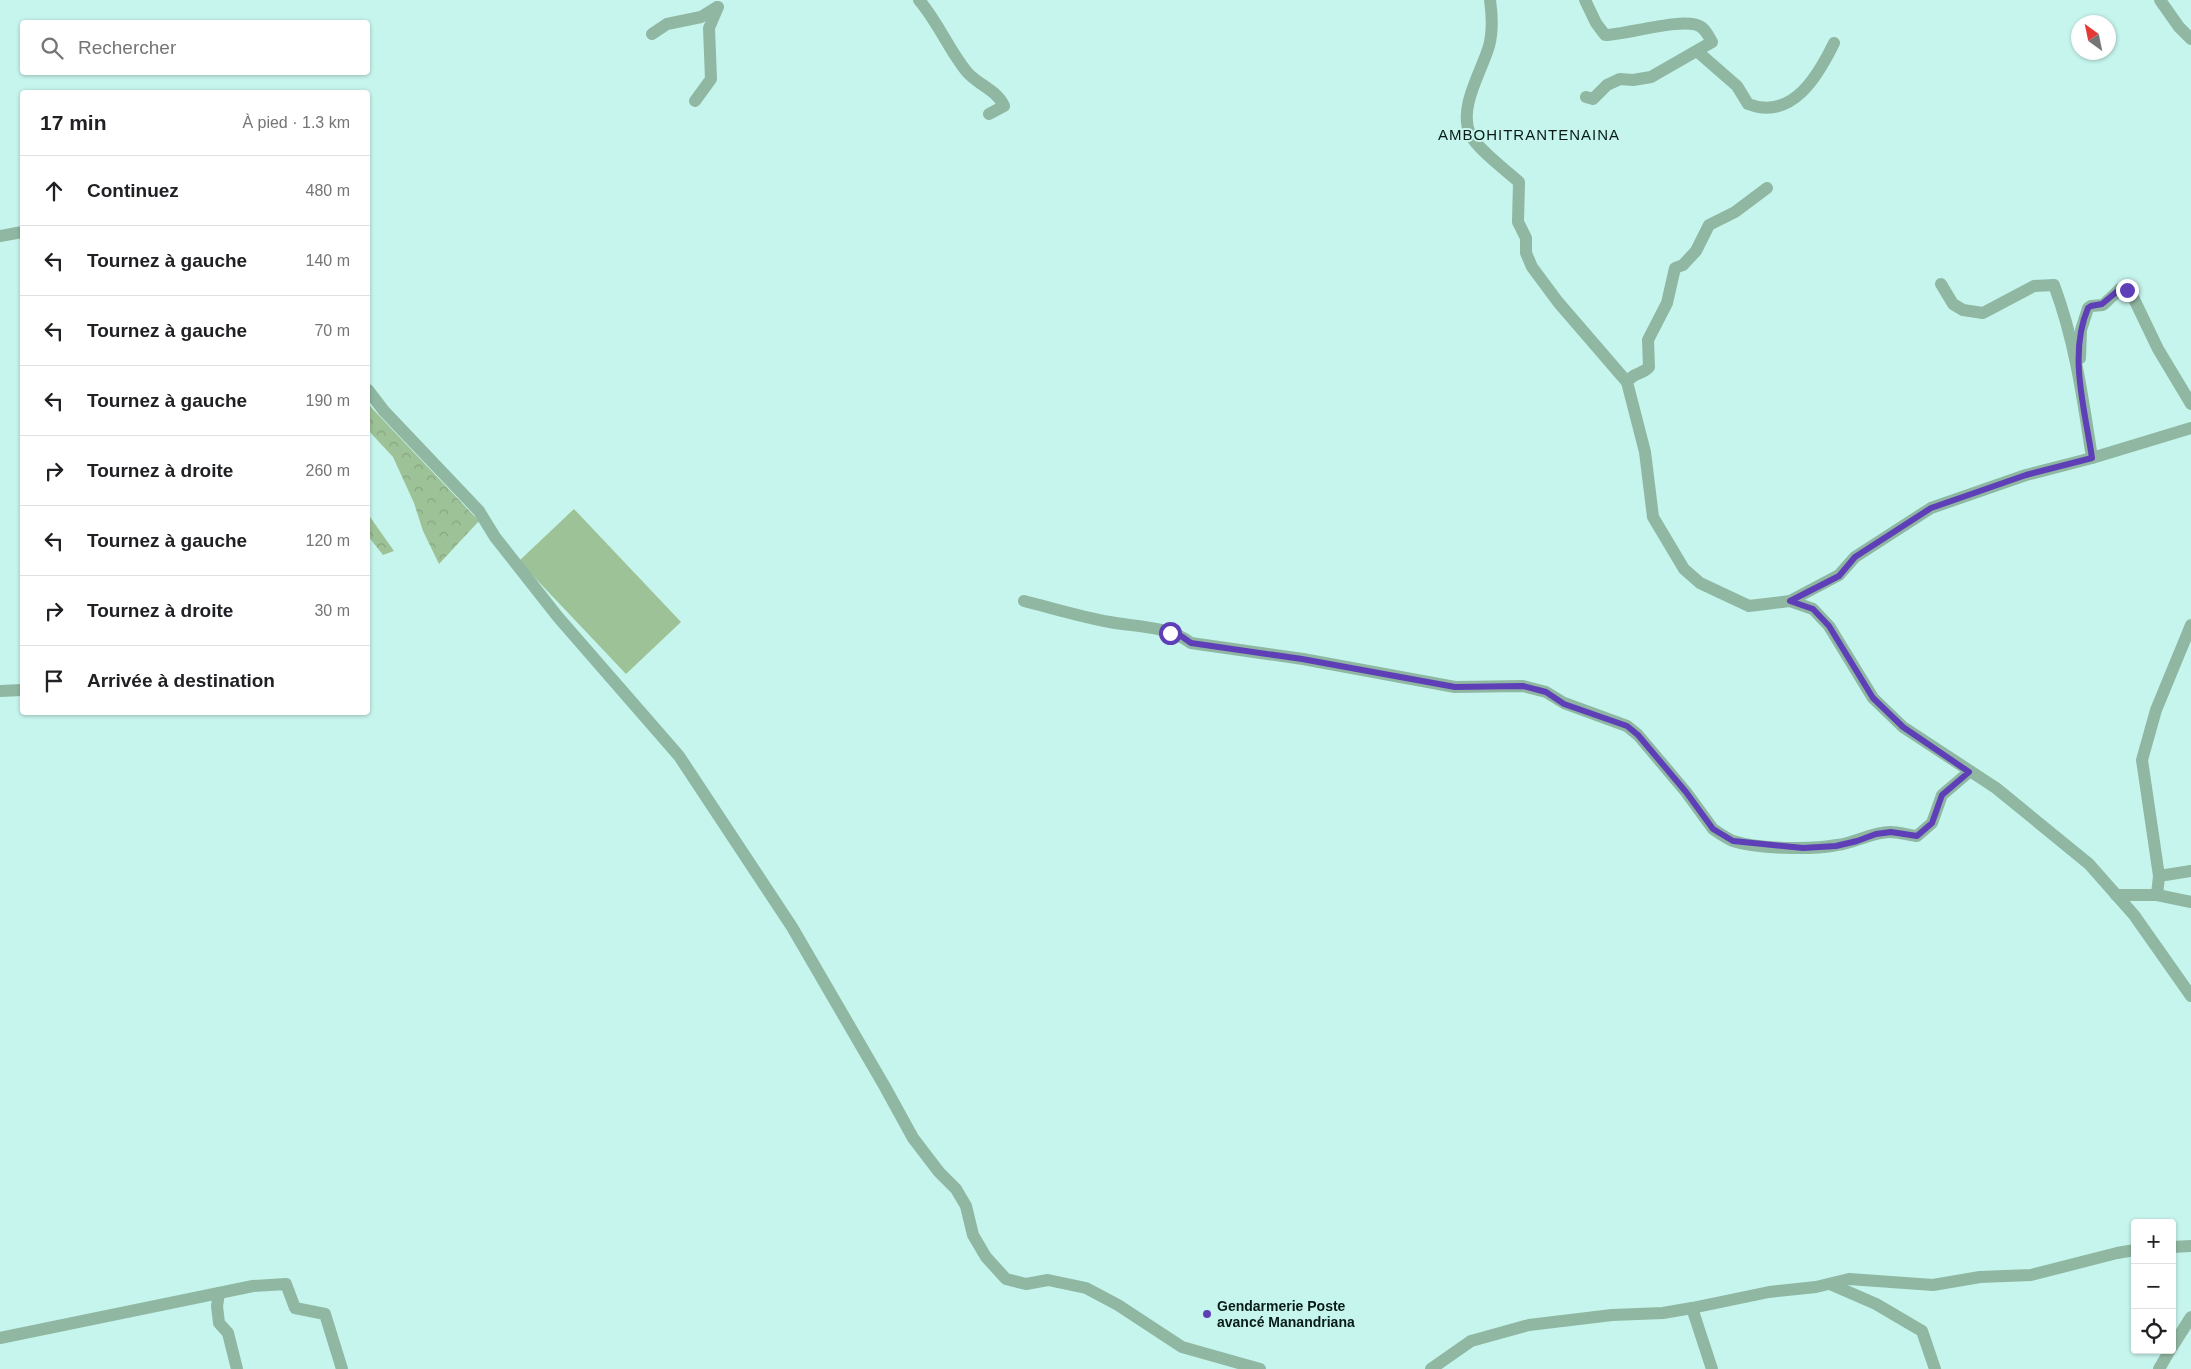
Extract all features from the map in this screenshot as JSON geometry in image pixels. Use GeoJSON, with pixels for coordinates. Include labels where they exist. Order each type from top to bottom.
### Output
{"type":"FeatureCollection","features":[{"type":"Feature","properties":{"kind":"street"},"geometry":{"type":"LineString","coordinates":[[919,0],[930,13],[967,73],[1001,98],[1004,106],[989,114]]}},
{"type":"Feature","properties":{"kind":"street"},"geometry":{"type":"LineString","coordinates":[[1490,0],[1492,13],[1489,45],[1476,77],[1468,113],[1470,134],[1485,152],[1519,182],[1518,222],[1526,238],[1526,253],[1532,267],[1558,302],[1627,382],[1645,452],[1652,517],[1684,569],[1700,583],[1749,606],[1790,601],[1839,576],[1855,557],[1931,508],[2026,475],[2092,458],[2191,428]]}},
{"type":"Feature","properties":{"kind":"street"},"geometry":{"type":"LineString","coordinates":[[1585,0],[1596,23],[1605,35],[1650,27],[1692,24],[1700,26],[1712,42],[1698,52],[1651,77],[1633,80],[1620,79],[1607,85],[1593,99],[1586,97]]}},
{"type":"Feature","properties":{"kind":"street"},"geometry":{"type":"LineString","coordinates":[[2160,0],[2179,27],[2191,39]]}},
{"type":"Feature","properties":{"kind":"street"},"geometry":{"type":"LineString","coordinates":[[652,34],[667,24],[701,17],[719,3]]}},
{"type":"Feature","properties":{"kind":"street"},"geometry":{"type":"LineString","coordinates":[[695,102],[711,79],[709,28],[719,3]]}},
{"type":"Feature","properties":{"kind":"street"},"geometry":{"type":"LineString","coordinates":[[1698,52],[1737,86],[1748,104],[1768,108],[1782,106],[1795,100],[1824,63],[1834,43]]}},
{"type":"Feature","properties":{"kind":"street"},"geometry":{"type":"LineString","coordinates":[[1627,382],[1632,376],[1643,372],[1649,367],[1648,340],[1666,303],[1675,268],[1683,265],[1696,251],[1709,225],[1735,212],[1767,188]]}},
{"type":"Feature","properties":{"kind":"street"},"geometry":{"type":"LineString","coordinates":[[0,236],[20,232]]}},
{"type":"Feature","properties":{"kind":"street"},"geometry":{"type":"LineString","coordinates":[[1940,284],[1953,304],[1963,310],[1983,313],[2034,286],[2054,285],[2067,318],[2078,368],[2092,458]]}},
{"type":"Feature","properties":{"kind":"street"},"geometry":{"type":"LineString","coordinates":[[2078,368],[2081,330],[2088,308],[2102,304],[2123,288],[2134,299],[2158,349],[2191,404]]}},
{"type":"Feature","properties":{"kind":"street"},"geometry":{"type":"LineString","coordinates":[[370,393],[384,411],[479,510],[495,537],[558,618],[679,756],[792,927],[877,1072],[913,1138],[939,1172],[956,1190],[966,1206],[973,1235],[986,1257],[1006,1279],[1026,1284],[1048,1280],[1086,1288],[1118,1305],[1182,1347],[1260,1369]]}},
{"type":"Feature","properties":{"kind":"street"},"geometry":{"type":"LineString","coordinates":[[1790,601],[1813,609],[1829,626],[1873,698],[1903,727],[1996,788],[2089,864],[2134,915],[2191,996]]}},
{"type":"Feature","properties":{"kind":"street"},"geometry":{"type":"LineString","coordinates":[[1024,602],[1110,622],[1170,633],[1181,636],[1191,643],[1302,659],[1455,687],[1523,686],[1535,688],[1546,692],[1564,704],[1627,726],[1651,749],[1713,829],[1726,838],[1741,843],[1803,848],[1836,846],[1876,834],[1891,832],[1917,836],[1932,823],[1942,795],[1969,772]]}},
{"type":"Feature","properties":{"kind":"street"},"geometry":{"type":"LineString","coordinates":[[2157,895],[2159,876],[2142,760],[2156,710],[2191,625]]}},
{"type":"Feature","properties":{"kind":"street"},"geometry":{"type":"LineString","coordinates":[[0,691],[20,690]]}},
{"type":"Feature","properties":{"kind":"street"},"geometry":{"type":"LineString","coordinates":[[2159,876],[2191,871]]}},
{"type":"Feature","properties":{"kind":"street"},"geometry":{"type":"LineString","coordinates":[[2116,895],[2157,895],[2191,902]]}},
{"type":"Feature","properties":{"kind":"street"},"geometry":{"type":"LineString","coordinates":[[2176,1247],[2191,1246]]}},
{"type":"Feature","properties":{"kind":"street"},"geometry":{"type":"LineString","coordinates":[[1431,1369],[1472,1341],[1529,1325],[1612,1315],[1663,1313],[1769,1292],[1849,1280],[1932,1285],[1980,1277],[2031,1274],[2131,1251]]}},
{"type":"Feature","properties":{"kind":"street"},"geometry":{"type":"LineString","coordinates":[[0,1338],[253,1286],[286,1284],[295,1308],[325,1314],[342,1369]]}},
{"type":"Feature","properties":{"kind":"street"},"geometry":{"type":"LineString","coordinates":[[1830,1284],[1876,1304],[1922,1331],[1935,1369]]}},
{"type":"Feature","properties":{"kind":"street"},"geometry":{"type":"LineString","coordinates":[[220,1293],[217,1306],[218,1323],[228,1333],[237,1369]]}},
{"type":"Feature","properties":{"kind":"street"},"geometry":{"type":"LineString","coordinates":[[1692,1308],[1712,1369]]}},
{"type":"Feature","properties":{"kind":"street"},"geometry":{"type":"LineString","coordinates":[[2176,1341],[2191,1318]]}},
{"type":"Feature","properties":{"kind":"street"},"geometry":{"type":"LineString","coordinates":[[2159,1369],[2168,1354]]}},
{"type":"Feature","properties":{"kind":"green space"},"geometry":{"type":"Polygon","coordinates":[[[370,406],[479,521],[439,564],[423,531],[414,503],[393,457],[370,432],[370,406]]]}},
{"type":"Feature","properties":{"kind":"green space"},"geometry":{"type":"Polygon","coordinates":[[[574,509],[681,622],[626,674],[519,561],[574,509]]]}},
{"type":"Feature","properties":{"kind":"green space"},"geometry":{"type":"Polygon","coordinates":[[[370,517],[394,551],[383,555],[370,539],[370,517]]]}},
{"type":"Feature","properties":{"kind":"place","name":"Gendarmerie Poste avancé Manandriana"},"geometry":{"type":"Point","coordinates":[1207,1314]}},
{"type":"Feature","properties":{"kind":"district","name":"AMBOHITRANTENAINA"},"geometry":{"type":"Point","coordinates":[1529,135]}},
{"type":"Feature","properties":{"kind":"route"},"geometry":{"type":"LineString","coordinates":[[1170,633],[1181,636],[1191,643],[1302,659],[1455,687],[1523,686],[1546,692],[1564,704],[1627,726],[1651,749],[1713,829],[1733,841],[1803,848],[1836,846],[1876,834],[1891,832],[1917,836],[1932,823],[1942,795],[1969,772],[1934,750],[1903,727],[1873,698],[1844,654],[1829,626],[1813,609],[1790,601],[1839,576],[1855,557],[1931,508],[2026,475],[2092,458],[2078,368],[2081,330],[2088,308],[2102,304],[2120,289],[2127,290]]}}]}
